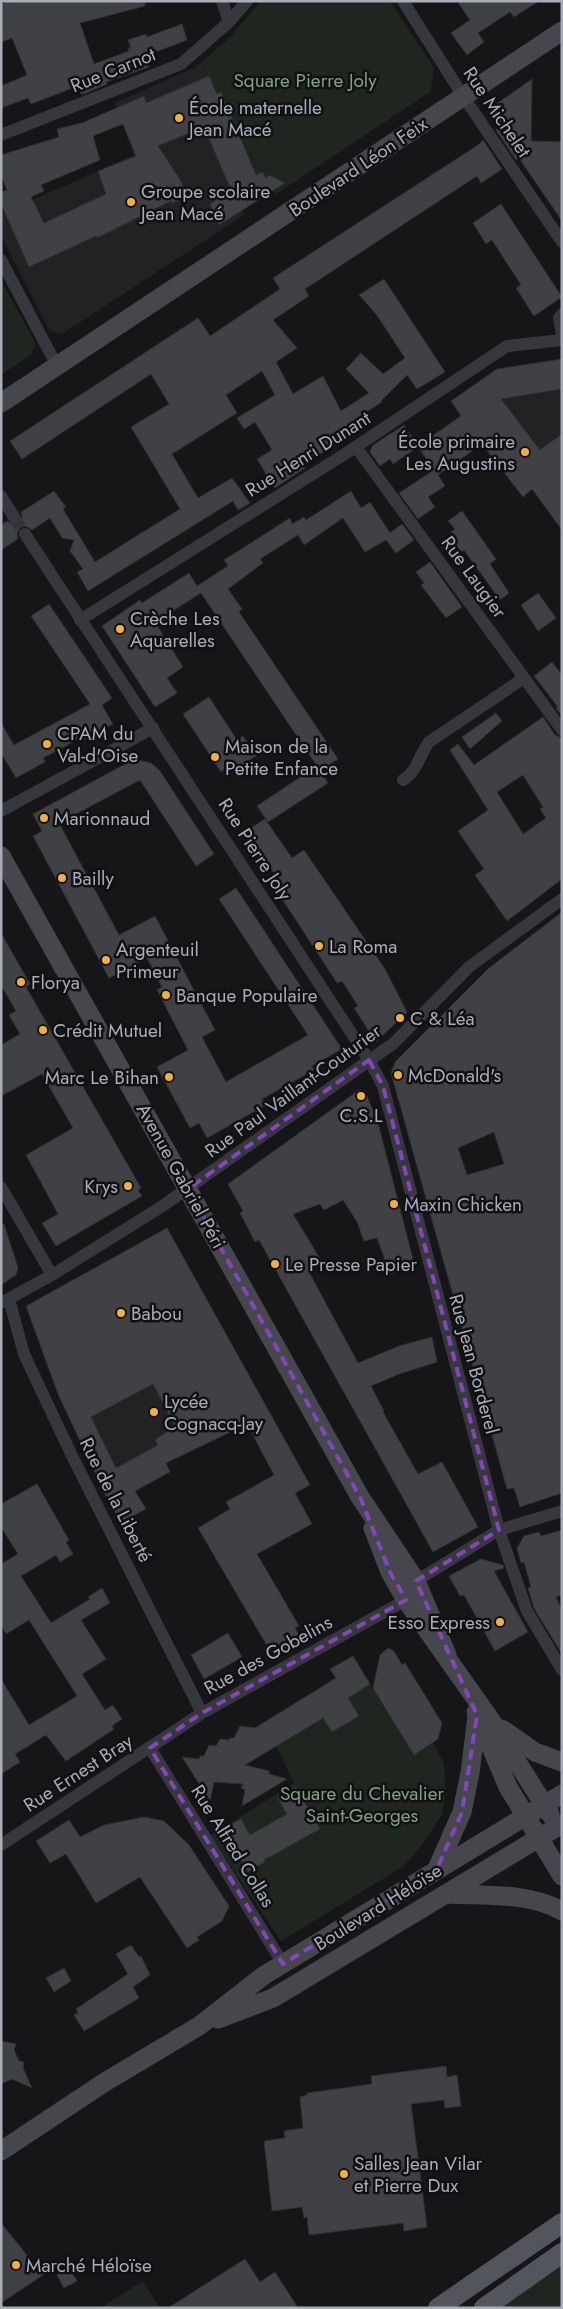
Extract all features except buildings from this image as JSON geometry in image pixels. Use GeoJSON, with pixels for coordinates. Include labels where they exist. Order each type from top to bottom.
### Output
{"type":"FeatureCollection","features":[{"type":"Feature","properties":{"kind":"main road","name":"Boulevard Léon Feix"},"geometry":{"type":"LineString","coordinates":[[2,403],[562,31]]}},
{"type":"Feature","properties":{"kind":"main road","name":"Avenue Gabriel Péri"},"geometry":{"type":"LineString","coordinates":[[1,856],[360,1497],[416,1581],[447,1655]]}},
{"type":"Feature","properties":{"kind":"main road","name":"Avenue Gabriel Péri"},"geometry":{"type":"LineString","coordinates":[[360,1497],[390,1572],[406,1600],[447,1655],[484,1717],[561,1828]]}},
{"type":"Feature","properties":{"kind":"main road","name":"Avenue Gabriel Péri"},"geometry":{"type":"LineString","coordinates":[[484,1717],[508,1788],[562,1876]]}},
{"type":"Feature","properties":{"kind":"main road"},"geometry":{"type":"LineString","coordinates":[[436,1871],[462,1812],[484,1717],[535,1752],[562,1762]]}},
{"type":"Feature","properties":{"kind":"main road","name":"Boulevard Héloïse"},"geometry":{"type":"LineString","coordinates":[[3,2146],[199,2026],[263,1976],[562,1794]]}},
{"type":"Feature","properties":{"kind":"main road","name":"Boulevard Héloïse"},"geometry":{"type":"LineString","coordinates":[[199,2026],[273,1998],[538,1839],[561,1828]]}},
{"type":"Feature","properties":{"kind":"main road"},"geometry":{"type":"LineString","coordinates":[[447,1894],[520,1897],[552,1906],[562,1911]]}},
{"type":"Feature","properties":{"kind":"main road"},"geometry":{"type":"LineString","coordinates":[[438,2308],[562,2223]]}},
{"type":"Feature","properties":{"kind":"main road"},"geometry":{"type":"LineString","coordinates":[[484,2308],[562,2253]]}},
{"type":"Feature","properties":{"kind":"street"},"geometry":{"type":"LineString","coordinates":[[222,1],[228,22]]}},
{"type":"Feature","properties":{"kind":"street","name":"Rue Carnot"},"geometry":{"type":"LineString","coordinates":[[1,135],[181,64],[228,22],[247,1]]}},
{"type":"Feature","properties":{"kind":"street","name":"Rue Michelet"},"geometry":{"type":"LineString","coordinates":[[403,1],[463,96],[562,242]]}},
{"type":"Feature","properties":{"kind":"street"},"geometry":{"type":"LineString","coordinates":[[1,260],[57,366]]}},
{"type":"Feature","properties":{"kind":"street"},"geometry":{"type":"LineString","coordinates":[[562,314],[558,318],[562,334]]}},
{"type":"Feature","properties":{"kind":"street","name":"Rue Henri Dunant"},"geometry":{"type":"LineString","coordinates":[[80,620],[356,447],[507,346],[562,340]]}},
{"type":"Feature","properties":{"kind":"street","name":"Rue Laugier"},"geometry":{"type":"LineString","coordinates":[[356,447],[562,730]]}},
{"type":"Feature","properties":{"kind":"street"},"geometry":{"type":"LineString","coordinates":[[1,496],[14,517]]}},
{"type":"Feature","properties":{"kind":"street","name":"Rue Pierre Joly"},"geometry":{"type":"LineString","coordinates":[[25,534],[369,1060]]}},
{"type":"Feature","properties":{"kind":"street"},"geometry":{"type":"LineString","coordinates":[[404,780],[416,769],[422,750],[429,742],[524,678]]}},
{"type":"Feature","properties":{"kind":"street"},"geometry":{"type":"LineString","coordinates":[[1,811],[153,728]]}},
{"type":"Feature","properties":{"kind":"street","name":"Rue Paul Vaillant-Couturier"},"geometry":{"type":"LineString","coordinates":[[5,1301],[52,1275],[188,1189],[394,1043],[469,967],[562,899]]}},
{"type":"Feature","properties":{"kind":"street","name":"Rue Jean Borderel"},"geometry":{"type":"LineString","coordinates":[[369,1060],[383,1086],[499,1530],[527,1611],[562,1670]]}},
{"type":"Feature","properties":{"kind":"street"},"geometry":{"type":"LineString","coordinates":[[1,1187],[52,1275]]}},
{"type":"Feature","properties":{"kind":"street","name":"Rue de la Liberté"},"geometry":{"type":"LineString","coordinates":[[5,1301],[24,1354],[73,1458],[202,1712]]}},
{"type":"Feature","properties":{"kind":"street"},"geometry":{"type":"LineString","coordinates":[[416,1581],[499,1530],[562,1511]]}},
{"type":"Feature","properties":{"kind":"street","name":"Rue des Gobelins"},"geometry":{"type":"LineString","coordinates":[[150,1748],[202,1712],[406,1600]]}},
{"type":"Feature","properties":{"kind":"street","name":"Rue Ernest Bray"},"geometry":{"type":"LineString","coordinates":[[1,1845],[150,1748]]}},
{"type":"Feature","properties":{"kind":"street","name":"Rue Alfred Collas"},"geometry":{"type":"LineString","coordinates":[[150,1748],[283,1964]]}},
{"type":"Feature","properties":{"kind":"highlighted area"},"geometry":{"type":"Polygon","coordinates":[[[369,1060],[383,1086],[499,1530],[416,1581],[477,1715],[462,1812],[436,1871],[283,1964],[150,1748],[202,1713],[406,1600],[390,1572],[360,1497],[188,1189],[369,1060]]]}},
{"type":"Feature","properties":{"kind":"shaded area","name":"Groupe scolaire Jean Macé"},"geometry":{"type":"Polygon","coordinates":[[[202,62],[217,94],[221,92],[244,143],[262,172],[228,192],[244,215],[62,334],[50,331],[1,236],[1,214],[134,155],[115,103],[196,67],[202,62]]]}},
{"type":"Feature","properties":{"kind":"shaded area","name":"École primaire Les Augustins"},"geometry":{"type":"Polygon","coordinates":[[[562,359],[562,530],[532,489],[523,497],[460,415],[497,369],[562,359]]]}},
{"type":"Feature","properties":{"kind":"shaded area","name":"Lycée Cognacq-Jay"},"geometry":{"type":"Polygon","coordinates":[[[198,1332],[247,1424],[154,1469],[107,1498],[58,1394],[198,1332]]]}},
{"type":"Feature","properties":{"kind":"green space","name":"Square Pierre Joly"},"geometry":{"type":"Polygon","coordinates":[[[261,1],[390,1],[434,68],[430,92],[276,194],[244,143],[221,92],[217,94],[202,62],[230,37],[261,1]]]}},
{"type":"Feature","properties":{"kind":"green space"},"geometry":{"type":"Polygon","coordinates":[[[1,280],[35,342],[32,354],[1,375],[1,280]]]}},
{"type":"Feature","properties":{"kind":"green space","name":"Square du Chevalier Saint-Georges"},"geometry":{"type":"Polygon","coordinates":[[[370,1684],[414,1754],[433,1742],[444,1764],[446,1794],[441,1816],[425,1841],[404,1866],[281,1941],[210,1836],[294,1783],[276,1746],[323,1718],[332,1732],[359,1716],[348,1698],[370,1684]]]}},
{"type":"Feature","properties":{"kind":"green space"},"geometry":{"type":"Polygon","coordinates":[[[562,2265],[562,2308],[498,2308],[562,2265]]]}},
{"type":"Feature","properties":{"kind":"green space"},"geometry":{"type":"Polygon","coordinates":[[[143,2281],[160,2308],[100,2308],[143,2281]]]}},
{"type":"Feature","properties":{"kind":"tunnel"},"geometry":{"type":"LineString","coordinates":[[14,517],[25,534]]}},
{"type":"Feature","properties":{"kind":"place","name":"École maternelle Jean Macé"},"geometry":{"type":"Point","coordinates":[179,118]}},
{"type":"Feature","properties":{"kind":"place","name":"Groupe scolaire Jean Macé"},"geometry":{"type":"Point","coordinates":[131,202]}},
{"type":"Feature","properties":{"kind":"place","name":"École primaire Les Augustins"},"geometry":{"type":"Point","coordinates":[525,452]}},
{"type":"Feature","properties":{"kind":"place","name":"Crèche Les Aquarelles"},"geometry":{"type":"Point","coordinates":[120,629]}},
{"type":"Feature","properties":{"kind":"place","name":"CPAM du Val-d'Oise"},"geometry":{"type":"Point","coordinates":[47,744]}},
{"type":"Feature","properties":{"kind":"place","name":"Maison de la Petite Enfance"},"geometry":{"type":"Point","coordinates":[215,757]}},
{"type":"Feature","properties":{"kind":"place","name":"Marionnaud"},"geometry":{"type":"Point","coordinates":[44,818]}},
{"type":"Feature","properties":{"kind":"place","name":"Bailly"},"geometry":{"type":"Point","coordinates":[62,878]}},
{"type":"Feature","properties":{"kind":"place","name":"La Roma"},"geometry":{"type":"Point","coordinates":[319,946]}},
{"type":"Feature","properties":{"kind":"place","name":"Argenteuil Primeur"},"geometry":{"type":"Point","coordinates":[106,960]}},
{"type":"Feature","properties":{"kind":"place","name":"Florya"},"geometry":{"type":"Point","coordinates":[21,982]}},
{"type":"Feature","properties":{"kind":"place","name":"Banque Populaire"},"geometry":{"type":"Point","coordinates":[166,995]}},
{"type":"Feature","properties":{"kind":"place","name":"C & Léa"},"geometry":{"type":"Point","coordinates":[400,1018]}},
{"type":"Feature","properties":{"kind":"place","name":"Crédit Mutuel"},"geometry":{"type":"Point","coordinates":[43,1030]}},
{"type":"Feature","properties":{"kind":"place","name":"McDonald's"},"geometry":{"type":"Point","coordinates":[398,1075]}},
{"type":"Feature","properties":{"kind":"place","name":"Marc Le Bihan"},"geometry":{"type":"Point","coordinates":[169,1077]}},
{"type":"Feature","properties":{"kind":"place","name":"C.S.L"},"geometry":{"type":"Point","coordinates":[361,1096]}},
{"type":"Feature","properties":{"kind":"place","name":"Krys"},"geometry":{"type":"Point","coordinates":[128,1186]}},
{"type":"Feature","properties":{"kind":"place","name":"Maxin Chicken"},"geometry":{"type":"Point","coordinates":[394,1204]}},
{"type":"Feature","properties":{"kind":"place","name":"Le Presse Papier"},"geometry":{"type":"Point","coordinates":[275,1264]}},
{"type":"Feature","properties":{"kind":"place","name":"Babou"},"geometry":{"type":"Point","coordinates":[121,1313]}},
{"type":"Feature","properties":{"kind":"place","name":"Lycée Cognacq-Jay"},"geometry":{"type":"Point","coordinates":[154,1412]}},
{"type":"Feature","properties":{"kind":"place","name":"Esso Express"},"geometry":{"type":"Point","coordinates":[500,1622]}},
{"type":"Feature","properties":{"kind":"place","name":"Salles Jean Vilar et Pierre Dux"},"geometry":{"type":"Point","coordinates":[344,2174]}},
{"type":"Feature","properties":{"kind":"place","name":"Marché Héloïse"},"geometry":{"type":"Point","coordinates":[16,2265]}}]}
